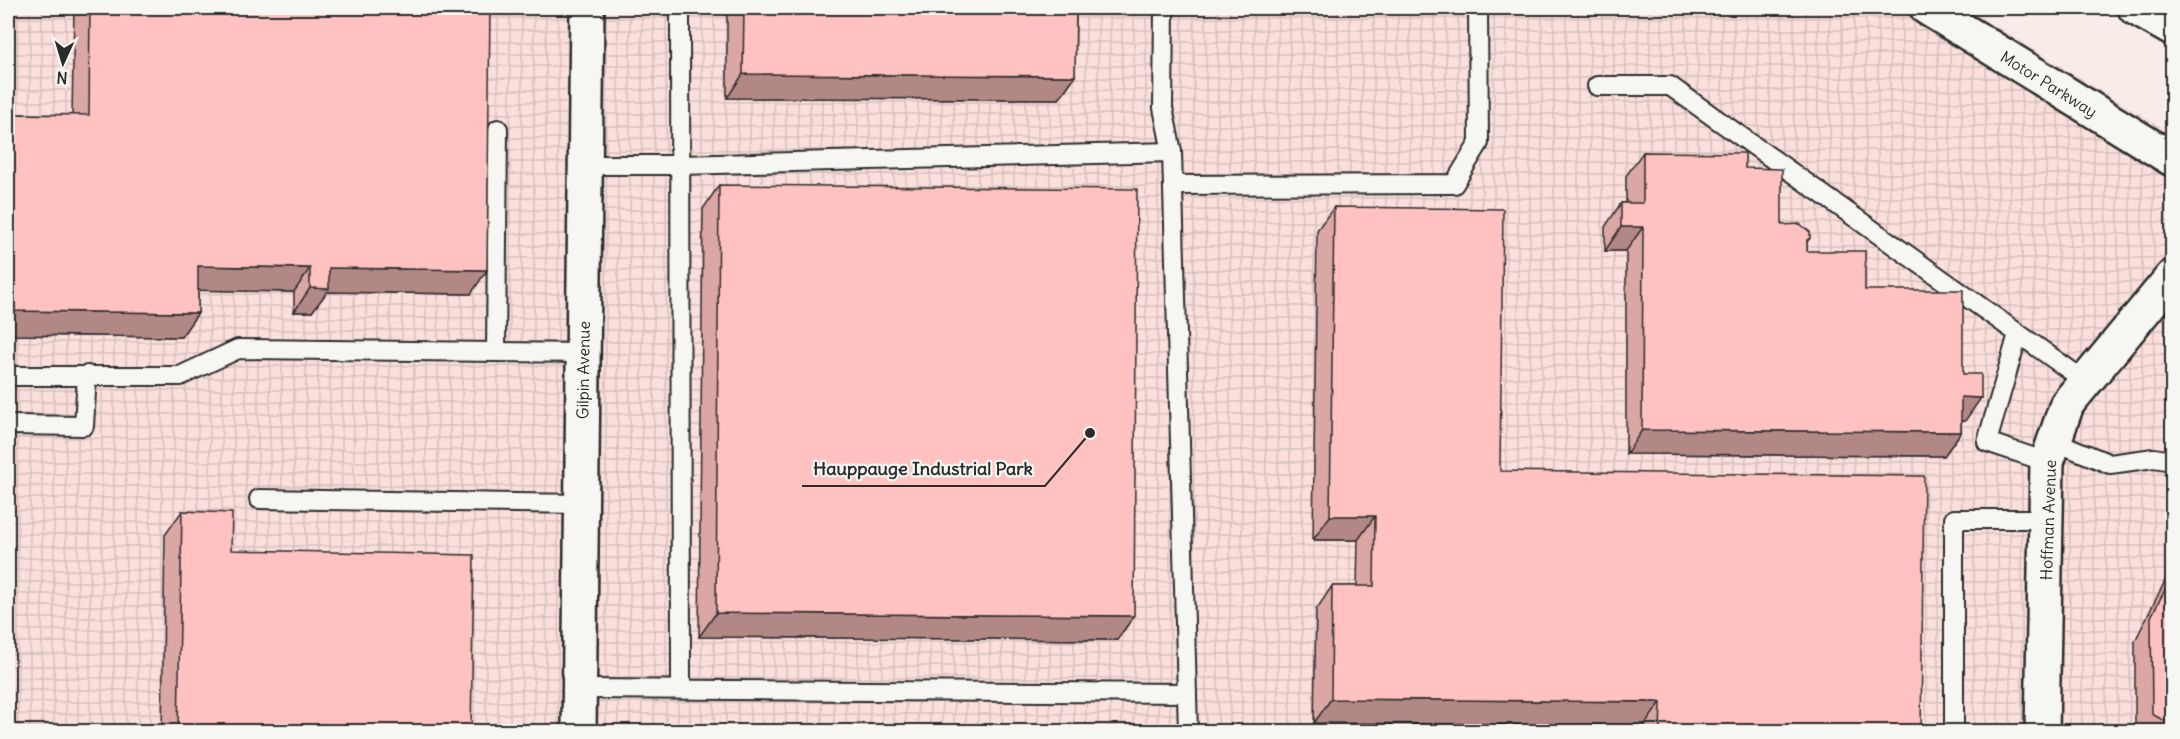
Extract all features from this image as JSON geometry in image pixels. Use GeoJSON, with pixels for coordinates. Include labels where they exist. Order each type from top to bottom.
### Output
{"type":"FeatureCollection","features":[{"type":"Feature","properties":{"kind":"street","name":"Gilpin Avenue"},"geometry":{"type":"LineString","coordinates":[[579,732],[587,8]]}},
{"type":"Feature","properties":{"kind":"street","name":"Motor Parkway"},"geometry":{"type":"LineString","coordinates":[[1927,8],[2172,159]]}},
{"type":"Feature","properties":{"kind":"street"},"geometry":{"type":"LineString","coordinates":[[2135,8],[2172,29]]}},
{"type":"Feature","properties":{"kind":"street","name":"Hoffman Avenue"},"geometry":{"type":"LineString","coordinates":[[2042,732],[2046,519],[2050,452],[2067,404],[2172,278]]}},
{"type":"Feature","properties":{"kind":"lane"},"geometry":{"type":"LineString","coordinates":[[680,8],[681,688]]}},
{"type":"Feature","properties":{"kind":"lane"},"geometry":{"type":"LineString","coordinates":[[1164,8],[1163,108],[1172,152],[1188,732]]}},
{"type":"Feature","properties":{"kind":"lane"},"geometry":{"type":"LineString","coordinates":[[1173,185],[1454,184],[1479,142],[1478,8]]}},
{"type":"Feature","properties":{"kind":"lane"},"geometry":{"type":"LineString","coordinates":[[1596,86],[1670,86],[2085,381]]}},
{"type":"Feature","properties":{"kind":"lane"},"geometry":{"type":"LineString","coordinates":[[496,352],[498,129]]}},
{"type":"Feature","properties":{"kind":"lane"},"geometry":{"type":"LineString","coordinates":[[585,165],[681,165],[1172,152]]}},
{"type":"Feature","properties":{"kind":"lane"},"geometry":{"type":"LineString","coordinates":[[2018,334],[1987,442],[2110,464],[2154,458],[2172,461]]}},
{"type":"Feature","properties":{"kind":"lane"},"geometry":{"type":"LineString","coordinates":[[8,376],[180,376],[238,349],[584,353]]}},
{"type":"Feature","properties":{"kind":"lane"},"geometry":{"type":"LineString","coordinates":[[8,425],[84,426],[87,375]]}},
{"type":"Feature","properties":{"kind":"lane"},"geometry":{"type":"LineString","coordinates":[[259,499],[582,504]]}},
{"type":"Feature","properties":{"kind":"lane"},"geometry":{"type":"LineString","coordinates":[[1954,732],[1954,519],[2046,519]]}},
{"type":"Feature","properties":{"kind":"lane"},"geometry":{"type":"LineString","coordinates":[[580,689],[1187,693]]}},
{"type":"Feature","properties":{"kind":"shaded area"},"geometry":{"type":"Polygon","coordinates":[[[8,8],[1966,8],[2172,134],[2172,731],[8,731],[8,8]]]}},
{"type":"Feature","properties":{"kind":"building"},"geometry":{"type":"Polygon","coordinates":[[[90,8],[490,8],[487,270],[329,268],[329,289],[310,288],[310,268],[198,266],[198,313],[8,311],[8,114],[89,115],[90,8]]]}},
{"type":"Feature","properties":{"kind":"building"},"geometry":{"type":"Polygon","coordinates":[[[744,8],[1076,8],[1075,76],[743,74],[744,8]]]}},
{"type":"Feature","properties":{"kind":"building"},"geometry":{"type":"Polygon","coordinates":[[[1643,152],[1745,153],[1745,168],[1782,169],[1782,225],[1800,224],[1810,232],[1807,251],[1865,251],[1865,290],[1963,290],[1963,374],[1981,374],[1981,398],[1961,397],[1961,432],[1642,430],[1643,227],[1621,227],[1621,203],[1643,203],[1643,152]]]}},
{"type":"Feature","properties":{"kind":"building"},"geometry":{"type":"Polygon","coordinates":[[[719,185],[1137,189],[1134,616],[716,613],[719,185]]]}},
{"type":"Feature","properties":{"kind":"building"},"geometry":{"type":"Polygon","coordinates":[[[1334,207],[1503,209],[1500,471],[1924,476],[1921,732],[1660,732],[1661,702],[1331,699],[1332,586],[1374,586],[1375,516],[1330,516],[1334,207]]]}},
{"type":"Feature","properties":{"kind":"building"},"geometry":{"type":"Polygon","coordinates":[[[182,511],[232,513],[231,550],[474,555],[471,732],[178,732],[182,511]]]}},
{"type":"Feature","properties":{"kind":"building"},"geometry":{"type":"Polygon","coordinates":[[[2172,576],[2172,725],[2152,714],[2151,617],[2172,576]]]}},
{"type":"Feature","properties":{"kind":"place","name":"Hauppauge Industrial Park"},"geometry":{"type":"Point","coordinates":[1090,433]}}]}
